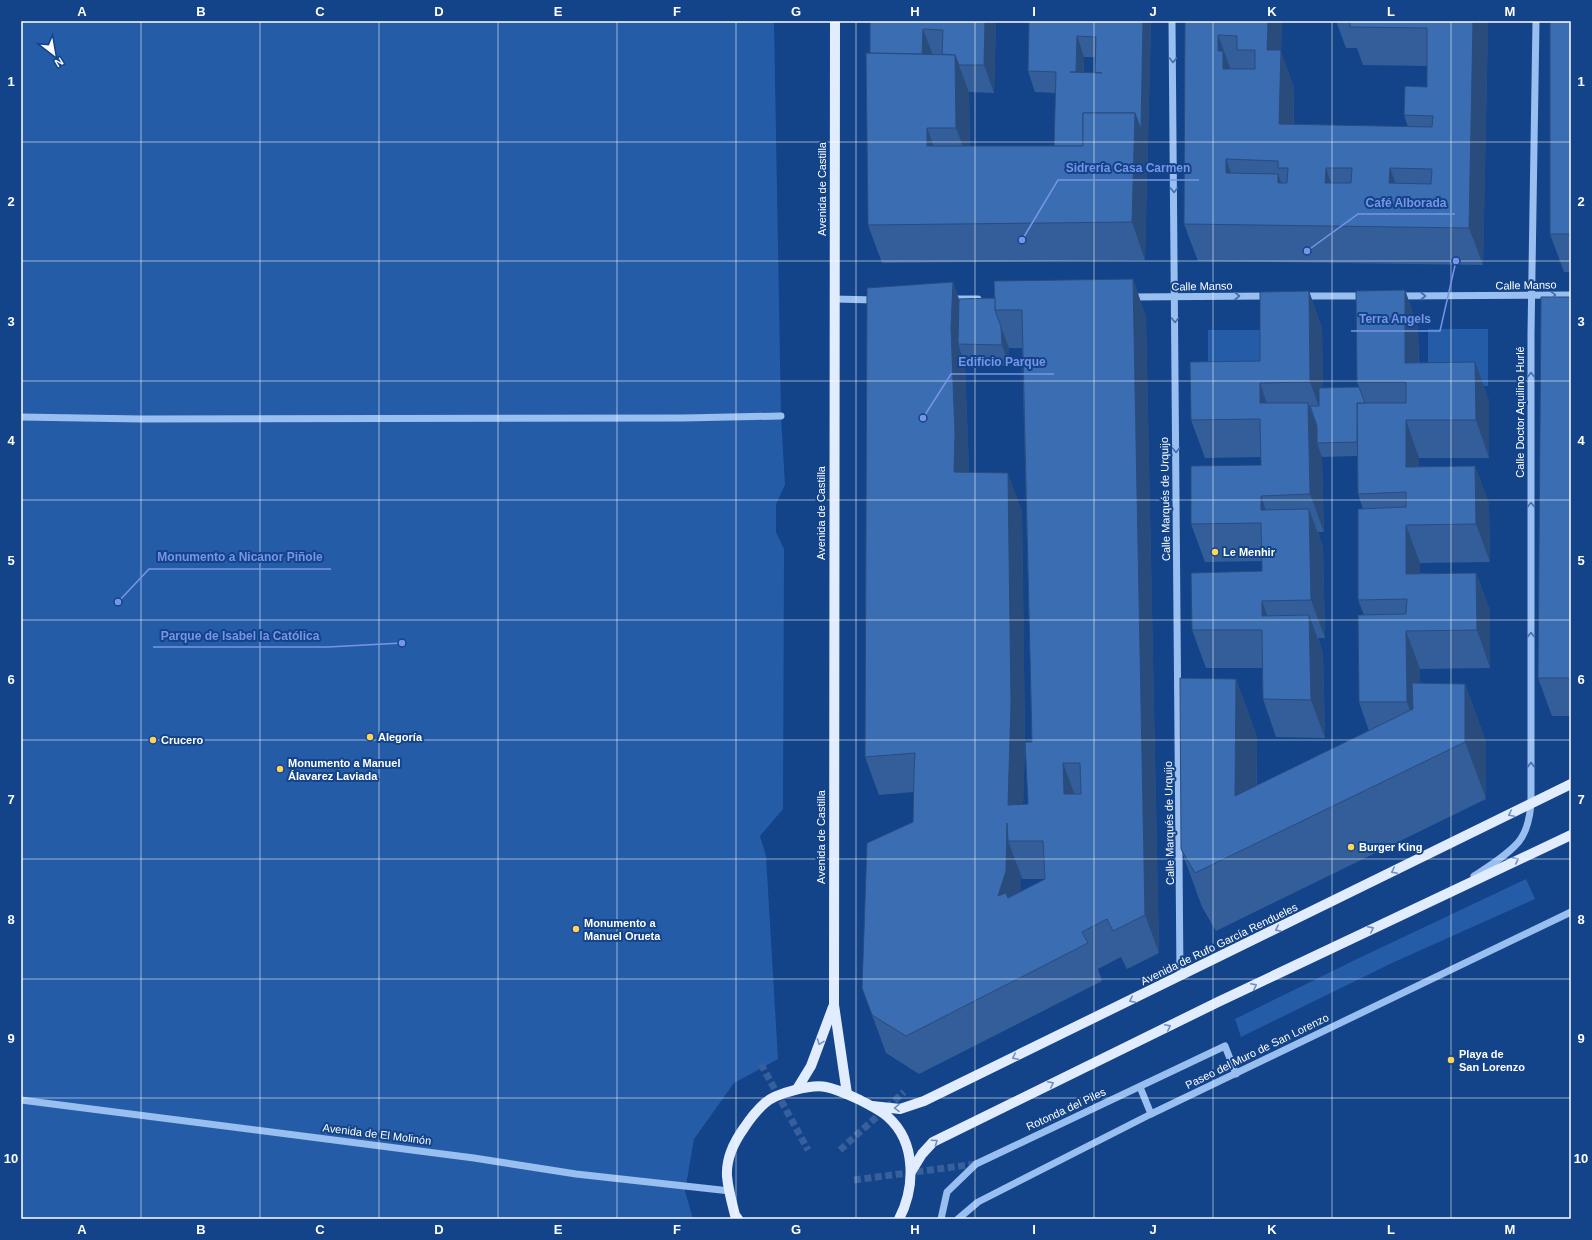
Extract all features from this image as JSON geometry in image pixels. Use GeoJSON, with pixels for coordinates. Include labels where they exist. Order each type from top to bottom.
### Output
{"type":"FeatureCollection","features":[{"type":"Feature","properties":{"kind":"main road","name":"Avenida de Castilla"},"geometry":{"type":"LineString","coordinates":[[835,21],[834,1006],[847,1094]]}},
{"type":"Feature","properties":{"kind":"main road","name":"Avenida de Rufo García Rendueles"},"geometry":{"type":"LineString","coordinates":[[872,1106],[900,1109],[924,1101],[1571,784]]}},
{"type":"Feature","properties":{"kind":"main road"},"geometry":{"type":"LineString","coordinates":[[911,1172],[922,1154],[934,1142],[1456,888],[1571,835]]}},
{"type":"Feature","properties":{"kind":"main road","name":"Avenida de Castilla"},"geometry":{"type":"LineString","coordinates":[[797,1089],[811,1066],[834,1006]]}},
{"type":"Feature","properties":{"kind":"main road"},"geometry":{"type":"LineString","coordinates":[[738,1219],[735,1215],[727,1176],[730,1154],[736,1140],[752,1117],[766,1102],[797,1089],[825,1086],[847,1094],[872,1106],[889,1118],[900,1132],[908,1148],[911,1172],[906,1205],[899,1219]]}},
{"type":"Feature","properties":{"kind":"street","name":"Calle Marqués de Urquijo"},"geometry":{"type":"LineString","coordinates":[[1172,21],[1181,925],[1180,976]]}},
{"type":"Feature","properties":{"kind":"street","name":"Calle Doctor Aquilino Hurlé"},"geometry":{"type":"LineString","coordinates":[[1456,888],[1497,862],[1522,838],[1528,821],[1531,804],[1532,296],[1536,21]]}},
{"type":"Feature","properties":{"kind":"street","name":"Calle Manso"},"geometry":{"type":"LineString","coordinates":[[1391,296],[1571,295]]}},
{"type":"Feature","properties":{"kind":"street","name":"Calle Manso"},"geometry":{"type":"LineString","coordinates":[[1124,297],[1280,296]]}},
{"type":"Feature","properties":{"kind":"street"},"geometry":{"type":"LineString","coordinates":[[1295,296],[1375,296]]}},
{"type":"Feature","properties":{"kind":"street"},"geometry":{"type":"LineString","coordinates":[[834,299],[882,300]]}},
{"type":"Feature","properties":{"kind":"street"},"geometry":{"type":"LineString","coordinates":[[944,299],[983,299]]}},
{"type":"Feature","properties":{"kind":"street"},"geometry":{"type":"LineString","coordinates":[[21,417],[142,419],[683,418],[781,416]]}},
{"type":"Feature","properties":{"kind":"street","name":"Paseo del Muro de San Lorenzo"},"geometry":{"type":"LineString","coordinates":[[958,1219],[978,1202],[1151,1114],[1571,912]]}},
{"type":"Feature","properties":{"kind":"street","name":"Rotonda del Piles"},"geometry":{"type":"LineString","coordinates":[[941,1219],[947,1192],[976,1164],[1225,1046],[1236,1074]]}},
{"type":"Feature","properties":{"kind":"street"},"geometry":{"type":"LineString","coordinates":[[1140,1087],[1151,1114]]}},
{"type":"Feature","properties":{"kind":"street","name":"Avenida de El Molinón"},"geometry":{"type":"LineString","coordinates":[[21,1100],[474,1158],[576,1174],[730,1191]]}},
{"type":"Feature","properties":{"kind":"shaded area"},"geometry":{"type":"Polygon","coordinates":[[[21,21],[774,21],[781,416],[785,485],[776,504],[776,532],[784,549],[783,809],[760,836],[766,856],[778,1059],[734,1083],[694,1139],[685,1191],[693,1219],[21,1219],[21,21]]]}},
{"type":"Feature","properties":{"kind":"shaded area"},"geometry":{"type":"Polygon","coordinates":[[[1428,329],[1488,329],[1488,386],[1428,386],[1428,329]]]}},
{"type":"Feature","properties":{"kind":"shaded area"},"geometry":{"type":"Polygon","coordinates":[[[1208,330],[1268,330],[1268,387],[1208,387],[1208,330]]]}},
{"type":"Feature","properties":{"kind":"shaded area"},"geometry":{"type":"Polygon","coordinates":[[[1526,879],[1535,899],[1392,963],[1241,1037],[1235,1019],[1526,879]]]}},
{"type":"Feature","properties":{"kind":"building"},"geometry":{"type":"Polygon","coordinates":[[[870,21],[985,21],[984,65],[959,65],[955,55],[942,54],[943,30],[923,29],[922,54],[870,53],[870,21]]]}},
{"type":"Feature","properties":{"kind":"building"},"geometry":{"type":"Polygon","coordinates":[[[1029,21],[1143,21],[1141,130],[1135,113],[1083,113],[1083,146],[1054,146],[1056,72],[1028,71],[1029,21]],[[1077,36],[1076,72],[1070,72],[1102,73],[1095,72],[1096,37],[1077,36]]]}},
{"type":"Feature","properties":{"kind":"building"},"geometry":{"type":"Polygon","coordinates":[[[1185,21],[1268,21],[1267,50],[1281,50],[1279,124],[1432,127],[1433,116],[1404,115],[1405,86],[1427,87],[1427,28],[1350,27],[1350,21],[1473,21],[1469,228],[1184,224],[1185,21]],[[1218,35],[1218,51],[1223,51],[1223,69],[1255,69],[1255,50],[1237,50],[1237,36],[1218,35]],[[1226,159],[1226,173],[1278,174],[1278,183],[1287,183],[1288,168],[1278,168],[1278,161],[1226,159]],[[1326,168],[1325,183],[1351,183],[1352,168],[1326,168]],[[1390,168],[1389,183],[1431,184],[1432,169],[1390,168]]]}},
{"type":"Feature","properties":{"kind":"building"},"geometry":{"type":"Polygon","coordinates":[[[1550,21],[1571,21],[1571,234],[1550,234],[1550,21]]]}},
{"type":"Feature","properties":{"kind":"building"},"geometry":{"type":"Polygon","coordinates":[[[866,53],[955,55],[956,128],[927,128],[927,146],[1083,146],[1083,113],[1135,113],[1132,222],[868,225],[866,53]]]}},
{"type":"Feature","properties":{"kind":"building"},"geometry":{"type":"Polygon","coordinates":[[[1133,279],[1145,915],[1113,931],[1107,919],[1082,932],[1088,943],[906,1036],[872,1015],[862,988],[867,843],[913,822],[915,753],[865,757],[867,288],[953,282],[951,327],[955,434],[954,472],[1008,473],[1011,704],[1008,805],[1028,804],[1025,742],[1032,742],[1022,310],[995,310],[994,281],[1133,279]],[[1063,763],[1064,794],[1081,794],[1080,763],[1063,763]],[[1007,823],[1006,871],[998,896],[1006,893],[1008,898],[1045,879],[1043,841],[1008,841],[1007,823]]]}},
{"type":"Feature","properties":{"kind":"building"},"geometry":{"type":"Polygon","coordinates":[[[1405,290],[1405,363],[1475,362],[1476,420],[1406,420],[1406,467],[1475,466],[1476,524],[1406,525],[1406,574],[1476,573],[1477,630],[1406,631],[1407,702],[1359,702],[1358,615],[1406,614],[1407,599],[1358,600],[1358,509],[1406,507],[1406,492],[1358,494],[1357,403],[1406,403],[1406,382],[1357,382],[1356,291],[1405,290]]]}},
{"type":"Feature","properties":{"kind":"building"},"geometry":{"type":"Polygon","coordinates":[[[1309,291],[1310,382],[1260,383],[1260,403],[1308,403],[1310,494],[1261,496],[1261,510],[1309,509],[1311,600],[1262,601],[1262,616],[1309,615],[1311,700],[1263,699],[1262,630],[1192,630],[1191,573],[1262,571],[1261,523],[1191,524],[1191,466],[1261,465],[1260,419],[1191,420],[1190,362],[1260,361],[1260,292],[1309,291]]]}},
{"type":"Feature","properties":{"kind":"building"},"geometry":{"type":"Polygon","coordinates":[[[1541,297],[1571,297],[1571,678],[1538,678],[1541,297]]]}},
{"type":"Feature","properties":{"kind":"building"},"geometry":{"type":"Polygon","coordinates":[[[995,298],[995,310],[1001,327],[1002,345],[958,344],[959,299],[995,298]]]}},
{"type":"Feature","properties":{"kind":"building"},"geometry":{"type":"Polygon","coordinates":[[[1359,387],[1365,403],[1357,403],[1357,442],[1317,443],[1317,426],[1310,406],[1319,406],[1319,388],[1359,387]]]}},
{"type":"Feature","properties":{"kind":"building"},"geometry":{"type":"Polygon","coordinates":[[[1180,678],[1236,679],[1235,796],[1413,709],[1412,683],[1465,684],[1465,742],[1195,873],[1181,849],[1180,678]]]}},
{"type":"Feature","properties":{"kind":"tunnel"},"geometry":{"type":"LineString","coordinates":[[761,1064],[808,1150]]}},
{"type":"Feature","properties":{"kind":"tunnel"},"geometry":{"type":"LineString","coordinates":[[840,1150],[904,1092]]}},
{"type":"Feature","properties":{"kind":"tunnel"},"geometry":{"type":"LineString","coordinates":[[854,1180],[976,1164]]}},
{"type":"Feature","properties":{"kind":"place","name":"Sidrería Casa Carmen"},"geometry":{"type":"Point","coordinates":[1022,240]}},
{"type":"Feature","properties":{"kind":"place","name":"Café Alborada"},"geometry":{"type":"Point","coordinates":[1307,251]}},
{"type":"Feature","properties":{"kind":"place","name":"Terra Angels"},"geometry":{"type":"Point","coordinates":[1456,261]}},
{"type":"Feature","properties":{"kind":"place","name":"Edificio Parque"},"geometry":{"type":"Point","coordinates":[923,418]}},
{"type":"Feature","properties":{"kind":"place","name":"Le Menhir"},"geometry":{"type":"Point","coordinates":[1215,552]}},
{"type":"Feature","properties":{"kind":"place","name":"Monumento a Nicanor Piñole"},"geometry":{"type":"Point","coordinates":[118,602]}},
{"type":"Feature","properties":{"kind":"place","name":"Parque de Isabel la Católica"},"geometry":{"type":"Point","coordinates":[402,643]}},
{"type":"Feature","properties":{"kind":"place","name":"Alegoría"},"geometry":{"type":"Point","coordinates":[370,737]}},
{"type":"Feature","properties":{"kind":"place","name":"Crucero"},"geometry":{"type":"Point","coordinates":[153,740]}},
{"type":"Feature","properties":{"kind":"place","name":"Monumento a Manuel Álavarez Laviada"},"geometry":{"type":"Point","coordinates":[280,769]}},
{"type":"Feature","properties":{"kind":"place","name":"Burger King"},"geometry":{"type":"Point","coordinates":[1351,847]}},
{"type":"Feature","properties":{"kind":"place","name":"Monumento a Manuel Orueta"},"geometry":{"type":"Point","coordinates":[576,929]}},
{"type":"Feature","properties":{"kind":"place","name":"Playa de San Lorenzo"},"geometry":{"type":"Point","coordinates":[1451,1060]}}]}
